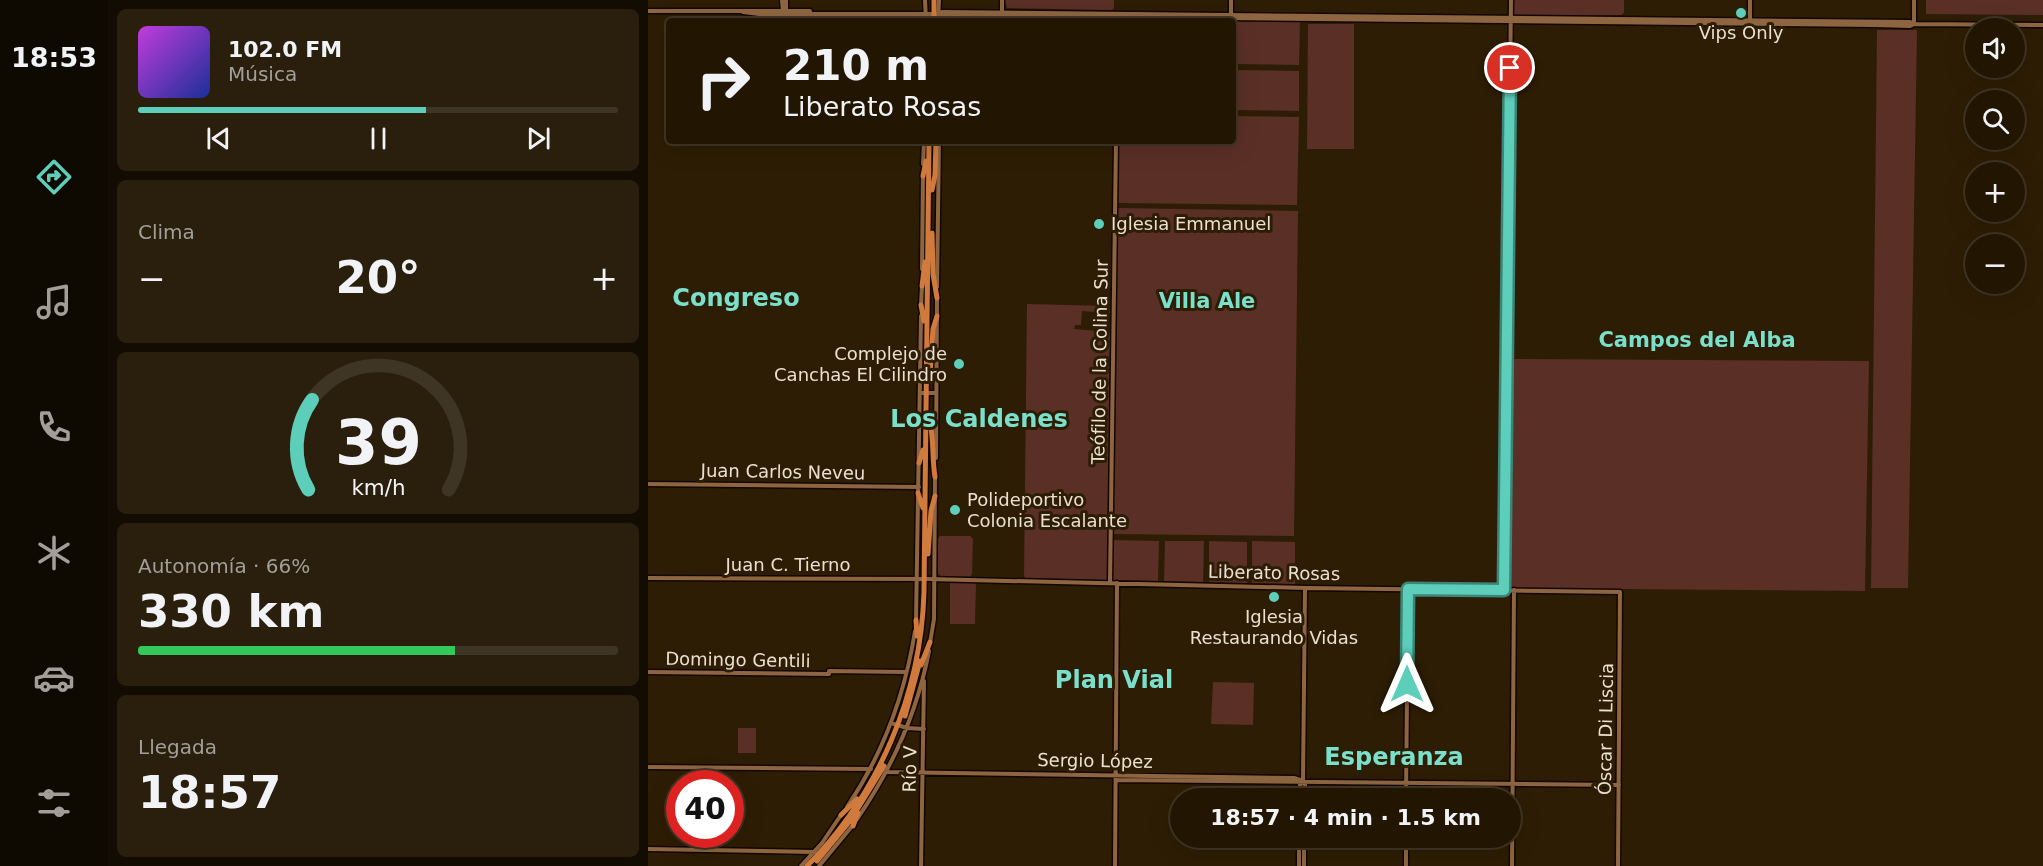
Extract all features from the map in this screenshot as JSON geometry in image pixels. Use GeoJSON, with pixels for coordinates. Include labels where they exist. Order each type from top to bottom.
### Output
{"type":"FeatureCollection","features":[{"type":"Feature","properties":{"kind":"highway"},"geometry":{"type":"LineString","coordinates":[[932,18],[935,0]]}},
{"type":"Feature","properties":{"kind":"highway"},"geometry":{"type":"LineString","coordinates":[[923,176],[930,144]]}},
{"type":"Feature","properties":{"kind":"highway"},"geometry":{"type":"LineString","coordinates":[[930,374],[931,144]]}},
{"type":"Feature","properties":{"kind":"highway"},"geometry":{"type":"LineString","coordinates":[[926,553],[928,216],[931,144]]}},
{"type":"Feature","properties":{"kind":"highway"},"geometry":{"type":"LineString","coordinates":[[921,286],[928,216]]}},
{"type":"Feature","properties":{"kind":"highway"},"geometry":{"type":"LineString","coordinates":[[932,233],[933,273],[937,298]]}},
{"type":"Feature","properties":{"kind":"highway"},"geometry":{"type":"LineString","coordinates":[[921,305],[927,366]]}},
{"type":"Feature","properties":{"kind":"highway"},"geometry":{"type":"LineString","coordinates":[[928,393],[933,330],[937,315]]}},
{"type":"Feature","properties":{"kind":"highway"},"geometry":{"type":"LineString","coordinates":[[919,463],[923,453],[923,429],[928,419]]}},
{"type":"Feature","properties":{"kind":"highway"},"geometry":{"type":"LineString","coordinates":[[928,419],[932,435],[935,477]]}},
{"type":"Feature","properties":{"kind":"highway"},"geometry":{"type":"LineString","coordinates":[[853,826],[902,726],[922,645],[929,579],[919,490]]}},
{"type":"Feature","properties":{"kind":"highway"},"geometry":{"type":"LineString","coordinates":[[926,553],[935,496]]}},
{"type":"Feature","properties":{"kind":"highway"},"geometry":{"type":"LineString","coordinates":[[807,866],[844,823],[902,726],[929,579]]}},
{"type":"Feature","properties":{"kind":"highway"},"geometry":{"type":"LineString","coordinates":[[912,680],[918,634],[916,620]]}},
{"type":"Feature","properties":{"kind":"highway"},"geometry":{"type":"LineString","coordinates":[[907,709],[930,642]]}},
{"type":"Feature","properties":{"kind":"highway"},"geometry":{"type":"LineString","coordinates":[[841,815],[859,797],[880,765]]}},
{"type":"Feature","properties":{"kind":"highway"},"geometry":{"type":"LineString","coordinates":[[812,866],[842,831],[874,784]]}},
{"type":"Feature","properties":{"kind":"street"},"geometry":{"type":"LineString","coordinates":[[784,0],[784,12]]}},
{"type":"Feature","properties":{"kind":"street"},"geometry":{"type":"LineString","coordinates":[[925,0],[932,14]]}},
{"type":"Feature","properties":{"kind":"street"},"geometry":{"type":"LineString","coordinates":[[1002,0],[1002,14]]}},
{"type":"Feature","properties":{"kind":"street"},"geometry":{"type":"LineString","coordinates":[[1231,0],[1231,17]]}},
{"type":"Feature","properties":{"kind":"street"},"geometry":{"type":"LineString","coordinates":[[1504,590],[1511,0]]}},
{"type":"Feature","properties":{"kind":"street"},"geometry":{"type":"LineString","coordinates":[[1750,0],[1750,22]]}},
{"type":"Feature","properties":{"kind":"street"},"geometry":{"type":"LineString","coordinates":[[1914,0],[1914,24]]}},
{"type":"Feature","properties":{"kind":"street"},"geometry":{"type":"LineString","coordinates":[[648,11],[932,14],[942,12],[1095,18]]}},
{"type":"Feature","properties":{"kind":"street"},"geometry":{"type":"LineString","coordinates":[[1002,14],[2043,25]]}},
{"type":"Feature","properties":{"kind":"street"},"geometry":{"type":"LineString","coordinates":[[1174,18],[1231,17]]}},
{"type":"Feature","properties":{"kind":"street"},"geometry":{"type":"LineString","coordinates":[[801,866],[841,815],[871,769],[891,723],[906,672],[916,620],[919,463],[937,315],[931,144]]}},
{"type":"Feature","properties":{"kind":"street","name":"Teófilo de la Colina Sur"},"geometry":{"type":"LineString","coordinates":[[1110,582],[1116,144]]}},
{"type":"Feature","properties":{"kind":"street"},"geometry":{"type":"LineString","coordinates":[[819,866],[853,826],[887,772],[902,726],[924,673],[930,642],[933,622],[929,579],[935,477],[921,305],[923,176]]}},
{"type":"Feature","properties":{"kind":"street","name":"Juan Carlos Neveu"},"geometry":{"type":"LineString","coordinates":[[648,484],[919,490]]}},
{"type":"Feature","properties":{"kind":"street","name":"Juan C. Tierno"},"geometry":{"type":"LineString","coordinates":[[648,578],[929,579]]}},
{"type":"Feature","properties":{"kind":"street","name":"Liberato Rosas"},"geometry":{"type":"LineString","coordinates":[[929,579],[1305,588],[1620,592]]}},
{"type":"Feature","properties":{"kind":"street"},"geometry":{"type":"LineString","coordinates":[[1115,866],[1118,583]]}},
{"type":"Feature","properties":{"kind":"street"},"geometry":{"type":"LineString","coordinates":[[1305,588],[1303,781],[1305,788]]}},
{"type":"Feature","properties":{"kind":"street"},"geometry":{"type":"LineString","coordinates":[[1407,788],[1408,589]]}},
{"type":"Feature","properties":{"kind":"street"},"geometry":{"type":"LineString","coordinates":[[1512,866],[1514,590]]}},
{"type":"Feature","properties":{"kind":"street","name":"Óscar Di Liscia"},"geometry":{"type":"LineString","coordinates":[[1618,866],[1620,592]]}},
{"type":"Feature","properties":{"kind":"street","name":"Domingo Gentili"},"geometry":{"type":"LineString","coordinates":[[648,672],[906,672]]}},
{"type":"Feature","properties":{"kind":"street","name":"Río V"},"geometry":{"type":"LineString","coordinates":[[921,866],[924,673]]}},
{"type":"Feature","properties":{"kind":"street"},"geometry":{"type":"LineString","coordinates":[[891,723],[924,729]]}},
{"type":"Feature","properties":{"kind":"street"},"geometry":{"type":"LineString","coordinates":[[648,767],[871,769]]}},
{"type":"Feature","properties":{"kind":"street","name":"Sergio López"},"geometry":{"type":"LineString","coordinates":[[887,772],[1116,778],[1294,778],[1303,781],[1619,785]]}},
{"type":"Feature","properties":{"kind":"street"},"geometry":{"type":"LineString","coordinates":[[1300,788],[1303,781]]}},
{"type":"Feature","properties":{"kind":"street"},"geometry":{"type":"LineString","coordinates":[[1299,848],[1299,866]]}},
{"type":"Feature","properties":{"kind":"street"},"geometry":{"type":"LineString","coordinates":[[1304,848],[1304,866]]}},
{"type":"Feature","properties":{"kind":"street"},"geometry":{"type":"LineString","coordinates":[[1406,848],[1406,866]]}},
{"type":"Feature","properties":{"kind":"street"},"geometry":{"type":"LineString","coordinates":[[648,849],[814,852]]}},
{"type":"Feature","properties":{"kind":"shaded area"},"geometry":{"type":"Polygon","coordinates":[[[1005,0],[1114,0],[1114,8],[1112,10],[1007,8],[1005,0]]]}},
{"type":"Feature","properties":{"kind":"shaded area"},"geometry":{"type":"Polygon","coordinates":[[[1513,0],[1624,0],[1624,13],[1621,15],[1515,16],[1513,0]]]}},
{"type":"Feature","properties":{"kind":"shaded area"},"geometry":{"type":"Polygon","coordinates":[[[1926,0],[2043,0],[2043,15],[1926,14],[1926,0]]]}},
{"type":"Feature","properties":{"kind":"shaded area"},"geometry":{"type":"Polygon","coordinates":[[[1236,20],[1300,21],[1299,65],[1236,64],[1236,20]]]}},
{"type":"Feature","properties":{"kind":"shaded area"},"geometry":{"type":"Polygon","coordinates":[[[1308,24],[1354,24],[1354,149],[1307,149],[1308,24]]]}},
{"type":"Feature","properties":{"kind":"shaded area"},"geometry":{"type":"Polygon","coordinates":[[[1877,30],[1917,30],[1908,588],[1871,588],[1877,30]]]}},
{"type":"Feature","properties":{"kind":"shaded area"},"geometry":{"type":"Polygon","coordinates":[[[1236,70],[1299,71],[1299,111],[1236,110],[1236,70]]]}},
{"type":"Feature","properties":{"kind":"shaded area"},"geometry":{"type":"Polygon","coordinates":[[[1236,116],[1299,117],[1297,205],[1118,203],[1119,144],[1236,144],[1236,116]]]}},
{"type":"Feature","properties":{"kind":"shaded area"},"geometry":{"type":"Polygon","coordinates":[[[1118,208],[1298,211],[1294,536],[1113,534],[1118,208]]]}},
{"type":"Feature","properties":{"kind":"shaded area"},"geometry":{"type":"Polygon","coordinates":[[[1027,304],[1110,306],[1110,313],[1082,311],[1081,325],[1075,325],[1074,329],[1110,332],[1106,580],[1025,578],[1024,576],[1027,304]]]}},
{"type":"Feature","properties":{"kind":"shaded area"},"geometry":{"type":"Polygon","coordinates":[[[1508,359],[1869,361],[1865,591],[1507,588],[1508,359]]]}},
{"type":"Feature","properties":{"kind":"shaded area"},"geometry":{"type":"Polygon","coordinates":[[[940,536],[970,536],[973,539],[970,577],[940,576],[938,573],[938,539],[940,536]]]}},
{"type":"Feature","properties":{"kind":"shaded area"},"geometry":{"type":"Polygon","coordinates":[[[1113,540],[1159,541],[1158,581],[1113,580],[1113,540]]]}},
{"type":"Feature","properties":{"kind":"shaded area"},"geometry":{"type":"Polygon","coordinates":[[[1165,541],[1204,541],[1203,582],[1164,581],[1165,541]]]}},
{"type":"Feature","properties":{"kind":"shaded area"},"geometry":{"type":"Polygon","coordinates":[[[1209,541],[1247,542],[1247,583],[1209,582],[1209,541]]]}},
{"type":"Feature","properties":{"kind":"shaded area"},"geometry":{"type":"Polygon","coordinates":[[[1252,541],[1295,542],[1295,584],[1252,583],[1252,541]]]}},
{"type":"Feature","properties":{"kind":"shaded area"},"geometry":{"type":"Polygon","coordinates":[[[950,583],[976,583],[975,624],[950,624],[950,583]]]}},
{"type":"Feature","properties":{"kind":"shaded area"},"geometry":{"type":"Polygon","coordinates":[[[1213,682],[1254,683],[1253,725],[1211,724],[1213,682]]]}},
{"type":"Feature","properties":{"kind":"shaded area"},"geometry":{"type":"Polygon","coordinates":[[[738,728],[756,728],[756,753],[738,753],[738,728]]]}},
{"type":"Feature","properties":{"kind":"place","name":"Vips Only"},"geometry":{"type":"Point","coordinates":[1741,13]}},
{"type":"Feature","properties":{"kind":"place","name":"Iglesia Emmanuel"},"geometry":{"type":"Point","coordinates":[1099,224]}},
{"type":"Feature","properties":{"kind":"place","name":"Complejo de Canchas El Cilindro"},"geometry":{"type":"Point","coordinates":[959,364]}},
{"type":"Feature","properties":{"kind":"place","name":"Polideportivo Colonia Escalante"},"geometry":{"type":"Point","coordinates":[955,510]}},
{"type":"Feature","properties":{"kind":"place","name":"Iglesia Restaurando Vidas"},"geometry":{"type":"Point","coordinates":[1274,597]}},
{"type":"Feature","properties":{"kind":"district","name":"Congreso"},"geometry":{"type":"Point","coordinates":[736,298]}},
{"type":"Feature","properties":{"kind":"district","name":"Villa Ale"},"geometry":{"type":"Point","coordinates":[1207,301]}},
{"type":"Feature","properties":{"kind":"district","name":"Campos del Alba"},"geometry":{"type":"Point","coordinates":[1697,340]}},
{"type":"Feature","properties":{"kind":"district","name":"Los Caldenes"},"geometry":{"type":"Point","coordinates":[979,419]}},
{"type":"Feature","properties":{"kind":"district","name":"Plan Vial"},"geometry":{"type":"Point","coordinates":[1114,680]}},
{"type":"Feature","properties":{"kind":"district","name":"Esperanza"},"geometry":{"type":"Point","coordinates":[1394,757]}},
{"type":"Feature","properties":{"kind":"route"},"geometry":{"type":"LineString","coordinates":[[1407,684],[1408,589],[1504,590],[1510,68]]}}]}
